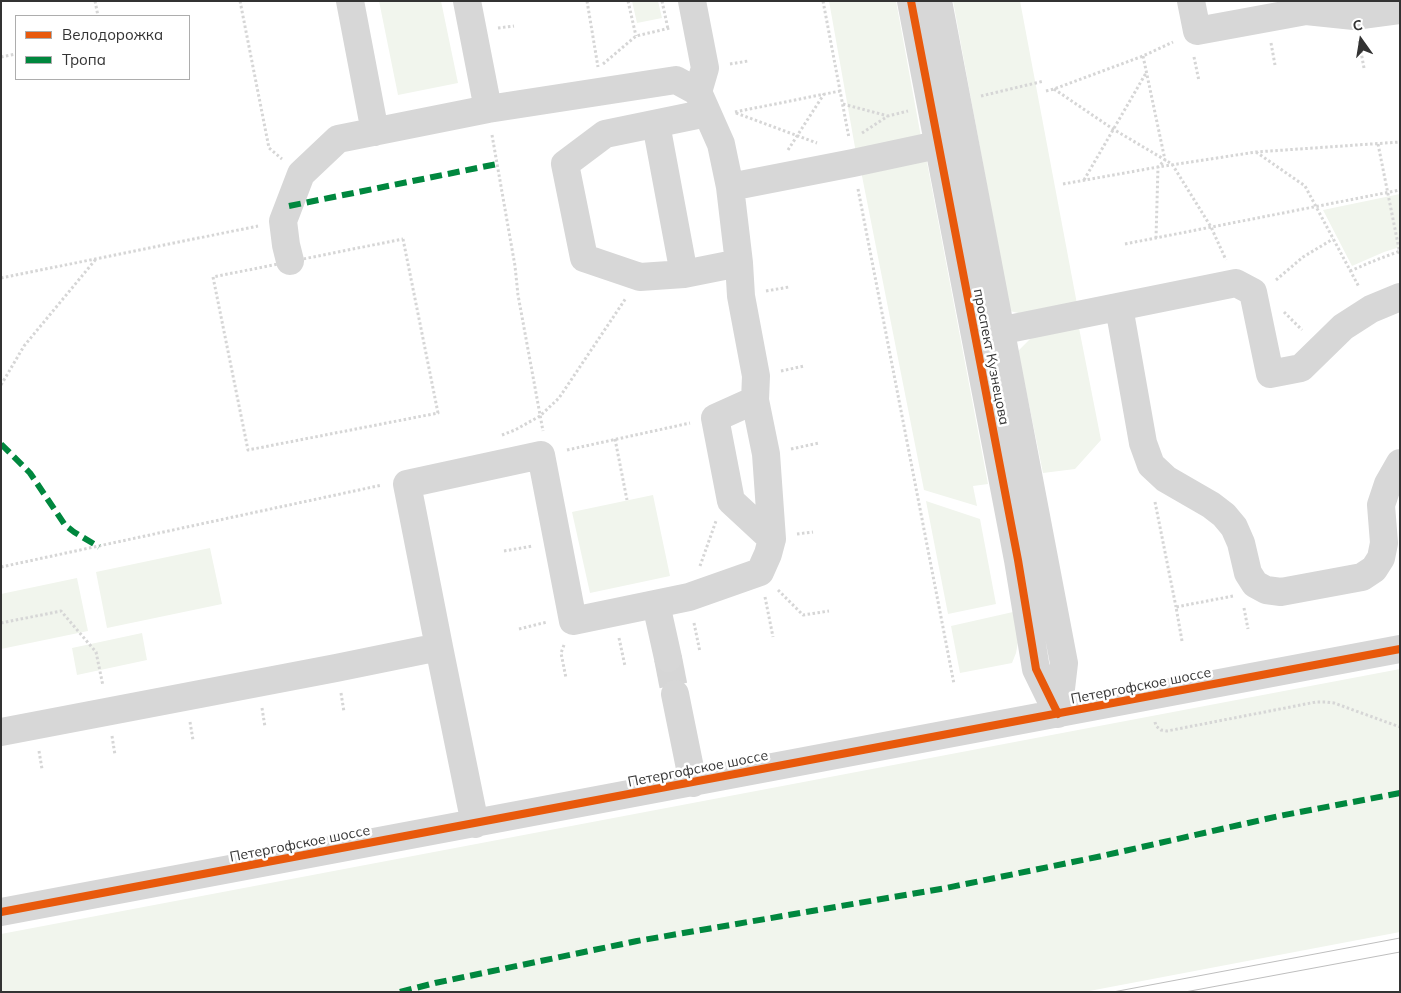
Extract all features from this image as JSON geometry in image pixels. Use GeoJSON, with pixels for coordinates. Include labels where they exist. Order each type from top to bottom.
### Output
{"type":"FeatureCollection","features":[{"type":"Feature","properties":{"kind":"street"},"geometry":{"type":"LineString","coordinates":[[350,1],[375,132]]}},
{"type":"Feature","properties":{"kind":"street"},"geometry":{"type":"LineString","coordinates":[[467,1],[488,109]]}},
{"type":"Feature","properties":{"kind":"street","name":"проспект Кузнецова"},"geometry":{"type":"LineString","coordinates":[[911,1],[938,145],[988,333]]}},
{"type":"Feature","properties":{"kind":"street","name":"проспект Кузнецова"},"geometry":{"type":"LineString","coordinates":[[938,1],[964,139],[1018,560],[1036,669],[1058,714]]}},
{"type":"Feature","properties":{"kind":"street"},"geometry":{"type":"LineString","coordinates":[[1191,1],[1198,31],[1256,11],[1306,11],[1354,16],[1400,10]]}},
{"type":"Feature","properties":{"kind":"street"},"geometry":{"type":"LineString","coordinates":[[475,824],[407,484],[540,455],[573,621],[689,597],[760,572],[768,554],[772,539],[766,454],[755,400],[756,376],[741,296],[730,187],[721,144],[703,102],[705,68],[694,12]]}},
{"type":"Feature","properties":{"kind":"street"},"geometry":{"type":"LineString","coordinates":[[290,262],[283,221],[301,174],[338,139],[488,109],[600,80],[676,80],[703,102]]}},
{"type":"Feature","properties":{"kind":"street"},"geometry":{"type":"LineString","coordinates":[[703,102],[656,124],[605,134],[565,164],[584,258],[640,277],[684,274],[739,263]]}},
{"type":"Feature","properties":{"kind":"street"},"geometry":{"type":"LineString","coordinates":[[656,124],[684,274]]}},
{"type":"Feature","properties":{"kind":"street"},"geometry":{"type":"LineString","coordinates":[[730,187],[853,164],[964,139]]}},
{"type":"Feature","properties":{"kind":"street"},"geometry":{"type":"LineString","coordinates":[[988,333],[1118,307],[1245,287],[1270,374],[1301,368],[1343,327],[1371,309],[1400,297]]}},
{"type":"Feature","properties":{"kind":"street"},"geometry":{"type":"LineString","coordinates":[[1118,307],[1144,443],[1151,465],[1166,479],[1211,505],[1224,515],[1234,527],[1241,543],[1248,573],[1248,590],[1281,592],[1362,577],[1374,569],[1381,558],[1384,543],[1381,505],[1388,484],[1400,463]]}},
{"type":"Feature","properties":{"kind":"street"},"geometry":{"type":"LineString","coordinates":[[755,400],[715,418],[731,501],[772,539]]}},
{"type":"Feature","properties":{"kind":"street"},"geometry":{"type":"LineString","coordinates":[[656,604],[668,658]]}},
{"type":"Feature","properties":{"kind":"street"},"geometry":{"type":"LineString","coordinates":[[1,732],[439,648]]}},
{"type":"Feature","properties":{"kind":"street","name":"Петергофское шоссе"},"geometry":{"type":"LineString","coordinates":[[1,912],[1400,649]]}},
{"type":"Feature","properties":{"kind":"street"},"geometry":{"type":"LineString","coordinates":[[675,694],[693,783]]}},
{"type":"Feature","properties":{"kind":"path"},"geometry":{"type":"LineString","coordinates":[[95,1],[98,15]]}},
{"type":"Feature","properties":{"kind":"path"},"geometry":{"type":"LineString","coordinates":[[240,1],[269,148],[301,174]]}},
{"type":"Feature","properties":{"kind":"path"},"geometry":{"type":"LineString","coordinates":[[587,1],[600,80]]}},
{"type":"Feature","properties":{"kind":"path"},"geometry":{"type":"LineString","coordinates":[[628,1],[636,36]]}},
{"type":"Feature","properties":{"kind":"path"},"geometry":{"type":"LineString","coordinates":[[662,1],[668,29]]}},
{"type":"Feature","properties":{"kind":"path"},"geometry":{"type":"LineString","coordinates":[[823,1],[849,142],[888,116],[913,110]]}},
{"type":"Feature","properties":{"kind":"path"},"geometry":{"type":"LineString","coordinates":[[600,80],[636,36],[668,29],[694,12]]}},
{"type":"Feature","properties":{"kind":"path"},"geometry":{"type":"LineString","coordinates":[[1046,91],[1143,56],[1198,31]]}},
{"type":"Feature","properties":{"kind":"path"},"geometry":{"type":"LineString","coordinates":[[1,57],[15,54]]}},
{"type":"Feature","properties":{"kind":"path"},"geometry":{"type":"LineString","coordinates":[[1143,56],[1165,160]]}},
{"type":"Feature","properties":{"kind":"path"},"geometry":{"type":"LineString","coordinates":[[1084,180],[1146,73]]}},
{"type":"Feature","properties":{"kind":"path"},"geometry":{"type":"LineString","coordinates":[[980,97],[1044,82]]}},
{"type":"Feature","properties":{"kind":"path"},"geometry":{"type":"LineString","coordinates":[[1054,89],[1113,129],[1172,164],[1245,287],[1270,285],[1303,257],[1333,239]]}},
{"type":"Feature","properties":{"kind":"path"},"geometry":{"type":"LineString","coordinates":[[822,145],[734,112],[840,91]]}},
{"type":"Feature","properties":{"kind":"path"},"geometry":{"type":"LineString","coordinates":[[769,180],[824,94]]}},
{"type":"Feature","properties":{"kind":"path"},"geometry":{"type":"LineString","coordinates":[[842,104],[888,116]]}},
{"type":"Feature","properties":{"kind":"path"},"geometry":{"type":"LineString","coordinates":[[488,109],[540,416]]}},
{"type":"Feature","properties":{"kind":"path"},"geometry":{"type":"LineString","coordinates":[[1063,184],[1172,164],[1256,152],[1400,142]]}},
{"type":"Feature","properties":{"kind":"path"},"geometry":{"type":"LineString","coordinates":[[1350,271],[1400,252],[1378,144]]}},
{"type":"Feature","properties":{"kind":"path"},"geometry":{"type":"LineString","coordinates":[[1256,152],[1305,186],[1371,309]]}},
{"type":"Feature","properties":{"kind":"path"},"geometry":{"type":"LineString","coordinates":[[1156,238],[1158,167],[1165,160]]}},
{"type":"Feature","properties":{"kind":"path"},"geometry":{"type":"LineString","coordinates":[[853,164],[954,684]]}},
{"type":"Feature","properties":{"kind":"path"},"geometry":{"type":"LineString","coordinates":[[1125,244],[1400,190]]}},
{"type":"Feature","properties":{"kind":"path"},"geometry":{"type":"LineString","coordinates":[[1,278],[262,226]]}},
{"type":"Feature","properties":{"kind":"path"},"geometry":{"type":"LineString","coordinates":[[403,239],[438,412],[248,450],[213,277],[290,262],[403,239]]}},
{"type":"Feature","properties":{"kind":"path"},"geometry":{"type":"LineString","coordinates":[[1,385],[24,346],[96,259]]}},
{"type":"Feature","properties":{"kind":"path"},"geometry":{"type":"LineString","coordinates":[[498,436],[515,430],[540,416],[559,398],[640,277]]}},
{"type":"Feature","properties":{"kind":"path"},"geometry":{"type":"LineString","coordinates":[[1280,308],[1320,348]]}},
{"type":"Feature","properties":{"kind":"path"},"geometry":{"type":"LineString","coordinates":[[567,450],[715,418]]}},
{"type":"Feature","properties":{"kind":"path"},"geometry":{"type":"LineString","coordinates":[[615,439],[627,500]]}},
{"type":"Feature","properties":{"kind":"path"},"geometry":{"type":"LineString","coordinates":[[1151,465],[1153,487],[1182,641]]}},
{"type":"Feature","properties":{"kind":"path"},"geometry":{"type":"LineString","coordinates":[[1,567],[388,484]]}},
{"type":"Feature","properties":{"kind":"path"},"geometry":{"type":"LineString","coordinates":[[689,597],[721,507],[731,501]]}},
{"type":"Feature","properties":{"kind":"path"},"geometry":{"type":"LineString","coordinates":[[760,572],[803,615],[828,610]]}},
{"type":"Feature","properties":{"kind":"path"},"geometry":{"type":"LineString","coordinates":[[760,572],[774,637]]}},
{"type":"Feature","properties":{"kind":"path"},"geometry":{"type":"LineString","coordinates":[[1176,607],[1248,590],[1248,629]]}},
{"type":"Feature","properties":{"kind":"path"},"geometry":{"type":"LineString","coordinates":[[1,623],[61,610],[96,652],[108,711]]}},
{"type":"Feature","properties":{"kind":"path"},"geometry":{"type":"LineString","coordinates":[[566,678],[561,653],[573,621]]}},
{"type":"Feature","properties":{"kind":"path"},"geometry":{"type":"LineString","coordinates":[[1155,720],[1156,726],[1167,732],[1316,702],[1326,702],[1334,703],[1400,727]]}},
{"type":"Feature","properties":{"kind":"shaded area"},"geometry":{"type":"Polygon","coordinates":[[[379,1],[441,1],[458,83],[398,95],[379,1]]]}},
{"type":"Feature","properties":{"kind":"shaded area"},"geometry":{"type":"Polygon","coordinates":[[[632,1],[658,1],[662,18],[637,23],[632,1]]]}},
{"type":"Feature","properties":{"kind":"shaded area"},"geometry":{"type":"Polygon","coordinates":[[[829,1],[896,1],[921,137],[856,153],[829,1]]]}},
{"type":"Feature","properties":{"kind":"shaded area"},"geometry":{"type":"Polygon","coordinates":[[[953,1],[1020,1],[1077,304],[1026,315],[1010,311],[953,1]]]}},
{"type":"Feature","properties":{"kind":"shaded area"},"geometry":{"type":"Polygon","coordinates":[[[926,157],[988,484],[973,486],[977,506],[924,490],[861,171],[926,157]]]}},
{"type":"Feature","properties":{"kind":"shaded area"},"geometry":{"type":"Polygon","coordinates":[[[1400,194],[1400,247],[1352,266],[1323,210],[1400,194]]]}},
{"type":"Feature","properties":{"kind":"shaded area"},"geometry":{"type":"Polygon","coordinates":[[[1079,328],[1101,440],[1075,469],[1043,473],[1018,351],[1031,338],[1079,328]]]}},
{"type":"Feature","properties":{"kind":"shaded area"},"geometry":{"type":"Polygon","coordinates":[[[653,495],[670,576],[590,593],[572,512],[653,495]]]}},
{"type":"Feature","properties":{"kind":"shaded area"},"geometry":{"type":"Polygon","coordinates":[[[926,501],[980,519],[996,604],[948,614],[926,501]]]}},
{"type":"Feature","properties":{"kind":"shaded area"},"geometry":{"type":"Polygon","coordinates":[[[210,548],[222,604],[107,628],[96,572],[210,548]]]}},
{"type":"Feature","properties":{"kind":"shaded area"},"geometry":{"type":"Polygon","coordinates":[[[77,578],[88,631],[1,649],[1,594],[77,578]]]}},
{"type":"Feature","properties":{"kind":"shaded area"},"geometry":{"type":"Polygon","coordinates":[[[1013,612],[1018,642],[1012,663],[960,673],[951,626],[1013,612]]]}},
{"type":"Feature","properties":{"kind":"shaded area"},"geometry":{"type":"Polygon","coordinates":[[[142,633],[147,660],[77,675],[72,648],[142,633]]]}},
{"type":"Feature","properties":{"kind":"shaded area"},"geometry":{"type":"Polygon","coordinates":[[[1400,669],[1400,932],[1084,992],[1,992],[1,934],[1400,669]]]}},
{"type":"Feature","properties":{"kind":"tunnel"},"geometry":{"type":"LineString","coordinates":[[668,658],[675,694]]}},
{"type":"Feature","properties":{"kind":"tram line"},"geometry":{"type":"LineString","coordinates":[[1113,992],[1400,938]]}},
{"type":"Feature","properties":{"kind":"tram line"},"geometry":{"type":"LineString","coordinates":[[1185,992],[1400,952]]}},
{"type":"Feature","properties":{"kind":"marked path"},"geometry":{"type":"LineString","coordinates":[[289,206],[497,164]]}},
{"type":"Feature","properties":{"kind":"marked path"},"geometry":{"type":"LineString","coordinates":[[1,444],[30,473],[65,525],[99,547]]}},
{"type":"Feature","properties":{"kind":"marked path"},"geometry":{"type":"LineString","coordinates":[[400,992],[637,941],[946,888],[1102,856],[1279,816],[1400,793]]}},
{"type":"Feature","properties":{"kind":"cycle path"},"geometry":{"type":"LineString","coordinates":[[911,1],[1018,560],[1036,669],[1058,714]]}},
{"type":"Feature","properties":{"kind":"cycle path"},"geometry":{"type":"LineString","coordinates":[[1,912],[1400,649]]}}]}
